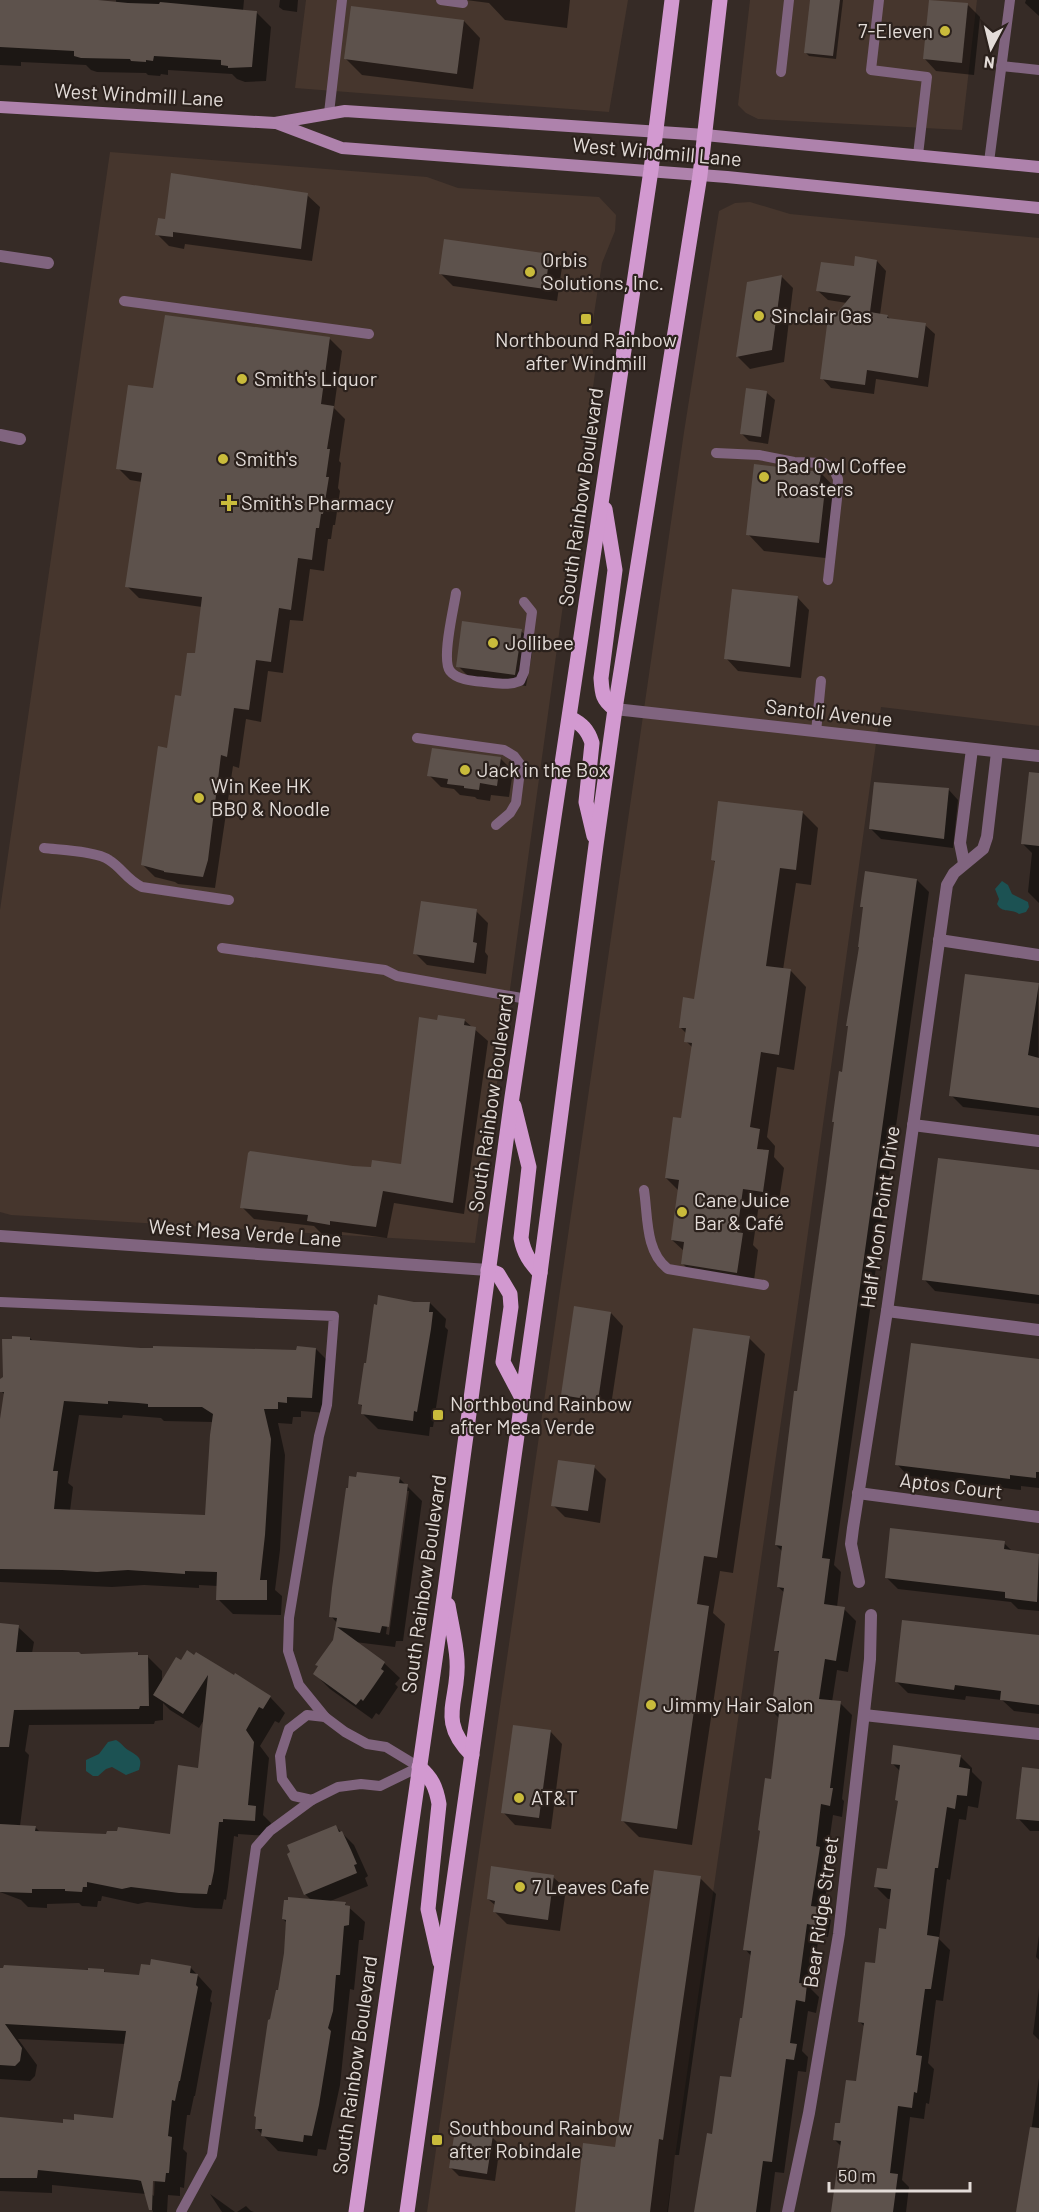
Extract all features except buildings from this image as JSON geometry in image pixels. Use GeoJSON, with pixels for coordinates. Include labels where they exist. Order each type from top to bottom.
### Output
{"type":"FeatureCollection","features":[{"type":"Feature","properties":{"kind":"main road","name":"South Rainbow Boulevard"},"geometry":{"type":"LineString","coordinates":[[356,2212],[445,1590],[512,1097],[651,170],[672,0]]}},
{"type":"Feature","properties":{"kind":"main road"},"geometry":{"type":"LineString","coordinates":[[407,2212],[540,1273],[615,709],[700,174],[720,0]]}},
{"type":"Feature","properties":{"kind":"main road","name":"West Windmill Lane"},"geometry":{"type":"LineString","coordinates":[[0,107],[275,123],[345,111],[656,131],[1039,167]]}},
{"type":"Feature","properties":{"kind":"main road","name":"West Windmill Lane"},"geometry":{"type":"LineString","coordinates":[[275,123],[342,148],[700,174],[1039,208]]}},
{"type":"Feature","properties":{"kind":"main road"},"geometry":{"type":"LineString","coordinates":[[602,492],[615,570],[601,678],[602,696],[615,709]]}},
{"type":"Feature","properties":{"kind":"main road"},"geometry":{"type":"LineString","coordinates":[[570,718],[583,725],[592,743],[586,802],[596,845]]}},
{"type":"Feature","properties":{"kind":"main road"},"geometry":{"type":"LineString","coordinates":[[512,1097],[530,1167],[521,1238],[529,1261],[540,1273]]}},
{"type":"Feature","properties":{"kind":"main road"},"geometry":{"type":"LineString","coordinates":[[488,1270],[498,1274],[510,1293],[511,1307],[503,1362],[522,1400]]}},
{"type":"Feature","properties":{"kind":"main road"},"geometry":{"type":"LineString","coordinates":[[445,1590],[458,1661],[451,1716],[452,1728],[455,1737],[471,1755]]}},
{"type":"Feature","properties":{"kind":"main road"},"geometry":{"type":"LineString","coordinates":[[420,1767],[436,1788],[439,1804],[428,1909],[442,1971]]}},
{"type":"Feature","properties":{"kind":"street"},"geometry":{"type":"LineString","coordinates":[[0,256],[48,263]]}},
{"type":"Feature","properties":{"kind":"street"},"geometry":{"type":"LineString","coordinates":[[0,435],[20,439]]}},
{"type":"Feature","properties":{"kind":"street","name":"Santoli Avenue"},"geometry":{"type":"LineString","coordinates":[[615,709],[1039,756]]}},
{"type":"Feature","properties":{"kind":"street"},"geometry":{"type":"LineString","coordinates":[[964,863],[960,843],[972,749]]}},
{"type":"Feature","properties":{"kind":"street","name":"Half Moon Point Drive"},"geometry":{"type":"LineString","coordinates":[[859,1582],[851,1544],[887,1311],[947,885],[964,863],[983,849],[987,837],[997,752]]}},
{"type":"Feature","properties":{"kind":"street"},"geometry":{"type":"LineString","coordinates":[[939,940],[1039,954]]}},
{"type":"Feature","properties":{"kind":"street"},"geometry":{"type":"LineString","coordinates":[[913,1125],[1039,1141]]}},
{"type":"Feature","properties":{"kind":"street","name":"West Mesa Verde Lane"},"geometry":{"type":"LineString","coordinates":[[0,1236],[488,1270]]}},
{"type":"Feature","properties":{"kind":"street"},"geometry":{"type":"LineString","coordinates":[[887,1311],[1039,1330]]}},
{"type":"Feature","properties":{"kind":"street","name":"Aptos Court"},"geometry":{"type":"LineString","coordinates":[[858,1493],[1039,1517]]}},
{"type":"Feature","properties":{"kind":"street","name":"Bear Ridge Street"},"geometry":{"type":"LineString","coordinates":[[788,2212],[809,2113],[839,1934],[870,1659],[871,1615]]}},
{"type":"Feature","properties":{"kind":"street"},"geometry":{"type":"LineString","coordinates":[[864,1715],[1039,1734]]}},
{"type":"Feature","properties":{"kind":"lane"},"geometry":{"type":"LineString","coordinates":[[329,113],[342,0]]}},
{"type":"Feature","properties":{"kind":"lane"},"geometry":{"type":"LineString","coordinates":[[441,0],[463,3]]}},
{"type":"Feature","properties":{"kind":"lane"},"geometry":{"type":"LineString","coordinates":[[781,72],[789,0]]}},
{"type":"Feature","properties":{"kind":"lane"},"geometry":{"type":"LineString","coordinates":[[879,0],[871,70],[927,77],[918,155]]}},
{"type":"Feature","properties":{"kind":"lane"},"geometry":{"type":"LineString","coordinates":[[989,162],[1010,0]]}},
{"type":"Feature","properties":{"kind":"lane"},"geometry":{"type":"LineString","coordinates":[[1001,66],[1039,70]]}},
{"type":"Feature","properties":{"kind":"lane"},"geometry":{"type":"LineString","coordinates":[[124,300],[369,334]]}},
{"type":"Feature","properties":{"kind":"lane"},"geometry":{"type":"LineString","coordinates":[[716,453],[759,455],[794,462],[824,463],[834,470],[838,479],[828,580]]}},
{"type":"Feature","properties":{"kind":"lane"},"geometry":{"type":"LineString","coordinates":[[456,593],[446,658],[449,670],[458,677],[474,681],[513,685],[520,681],[524,672],[532,612],[524,602]]}},
{"type":"Feature","properties":{"kind":"lane"},"geometry":{"type":"LineString","coordinates":[[816,732],[821,681]]}},
{"type":"Feature","properties":{"kind":"lane"},"geometry":{"type":"LineString","coordinates":[[417,738],[504,750],[514,756],[520,764],[516,803],[510,813],[496,825]]}},
{"type":"Feature","properties":{"kind":"lane"},"geometry":{"type":"LineString","coordinates":[[44,848],[109,859],[131,882],[142,887],[229,900]]}},
{"type":"Feature","properties":{"kind":"lane"},"geometry":{"type":"LineString","coordinates":[[222,948],[385,970],[397,976],[527,999]]}},
{"type":"Feature","properties":{"kind":"lane"},"geometry":{"type":"LineString","coordinates":[[644,1190],[652,1248],[660,1263],[668,1269],[764,1285]]}},
{"type":"Feature","properties":{"kind":"lane"},"geometry":{"type":"LineString","coordinates":[[0,1302],[334,1316],[327,1405],[319,1436],[289,1618],[288,1652],[299,1685],[326,1717],[367,1744],[386,1747],[420,1767]]}},
{"type":"Feature","properties":{"kind":"lane"},"geometry":{"type":"LineString","coordinates":[[312,1800],[294,1796],[282,1779],[280,1756],[289,1729],[307,1715],[326,1717]]}},
{"type":"Feature","properties":{"kind":"lane"},"geometry":{"type":"LineString","coordinates":[[181,2212],[212,2155],[256,1847],[270,1831],[312,1800],[338,1787],[361,1784],[380,1786],[420,1767]]}},
{"type":"Feature","properties":{"kind":"shaded area"},"geometry":{"type":"Polygon","coordinates":[[[306,0],[628,0],[609,112],[295,88],[306,0]]]}},
{"type":"Feature","properties":{"kind":"shaded area"},"geometry":{"type":"Polygon","coordinates":[[[750,0],[977,0],[962,130],[758,119],[746,113],[738,105],[750,0]]]}},
{"type":"Feature","properties":{"kind":"shaded area"},"geometry":{"type":"Polygon","coordinates":[[[110,152],[427,177],[458,188],[599,197],[616,215],[615,231],[602,263],[591,333],[595,373],[475,1243],[11,1215],[0,1212],[0,910],[110,152]]]}},
{"type":"Feature","properties":{"kind":"shaded area"},"geometry":{"type":"Polygon","coordinates":[[[750,202],[790,214],[1039,238],[1039,726],[881,707],[801,1283],[667,2212],[427,2212],[684,432],[719,211],[735,203],[750,202]]]}},
{"type":"Feature","properties":{"kind":"water"},"geometry":{"type":"Polygon","coordinates":[[[1002,881],[1008,885],[1012,894],[1028,902],[1029,907],[1026,912],[1019,914],[999,907],[995,889],[1002,881]]]}},
{"type":"Feature","properties":{"kind":"water"},"geometry":{"type":"Polygon","coordinates":[[[116,1740],[139,1758],[139,1770],[126,1775],[112,1767],[98,1776],[93,1776],[86,1771],[86,1760],[99,1754],[108,1742],[116,1740]]]}},
{"type":"Feature","properties":{"kind":"place","name":"7-Eleven"},"geometry":{"type":"Point","coordinates":[945,31]}},
{"type":"Feature","properties":{"kind":"place","name":"Orbis Solutions, Inc."},"geometry":{"type":"Point","coordinates":[530,272]}},
{"type":"Feature","properties":{"kind":"place","name":"Sinclair Gas"},"geometry":{"type":"Point","coordinates":[759,316]}},
{"type":"Feature","properties":{"kind":"place","name":"Northbound Rainbow after Windmill"},"geometry":{"type":"Point","coordinates":[586,319]}},
{"type":"Feature","properties":{"kind":"place","name":"Smith's Liquor"},"geometry":{"type":"Point","coordinates":[242,379]}},
{"type":"Feature","properties":{"kind":"place","name":"Smith's"},"geometry":{"type":"Point","coordinates":[223,459]}},
{"type":"Feature","properties":{"kind":"place","name":"Bad Owl Coffee Roasters"},"geometry":{"type":"Point","coordinates":[764,477]}},
{"type":"Feature","properties":{"kind":"place","name":"Smith's Pharmacy"},"geometry":{"type":"Point","coordinates":[229,503]}},
{"type":"Feature","properties":{"kind":"place","name":"Jollibee"},"geometry":{"type":"Point","coordinates":[493,643]}},
{"type":"Feature","properties":{"kind":"place","name":"Jack in the Box"},"geometry":{"type":"Point","coordinates":[465,770]}},
{"type":"Feature","properties":{"kind":"place","name":"Win Kee HK BBQ & Noodle"},"geometry":{"type":"Point","coordinates":[199,798]}},
{"type":"Feature","properties":{"kind":"place","name":"Cane Juice Bar & Café"},"geometry":{"type":"Point","coordinates":[682,1212]}},
{"type":"Feature","properties":{"kind":"place","name":"Northbound Rainbow after Mesa Verde"},"geometry":{"type":"Point","coordinates":[438,1415]}},
{"type":"Feature","properties":{"kind":"place","name":"Jimmy Hair Salon"},"geometry":{"type":"Point","coordinates":[651,1705]}},
{"type":"Feature","properties":{"kind":"place","name":"AT&T"},"geometry":{"type":"Point","coordinates":[519,1798]}},
{"type":"Feature","properties":{"kind":"place","name":"7 Leaves Cafe"},"geometry":{"type":"Point","coordinates":[520,1887]}},
{"type":"Feature","properties":{"kind":"place","name":"Southbound Rainbow after Robindale"},"geometry":{"type":"Point","coordinates":[437,2140]}}]}
